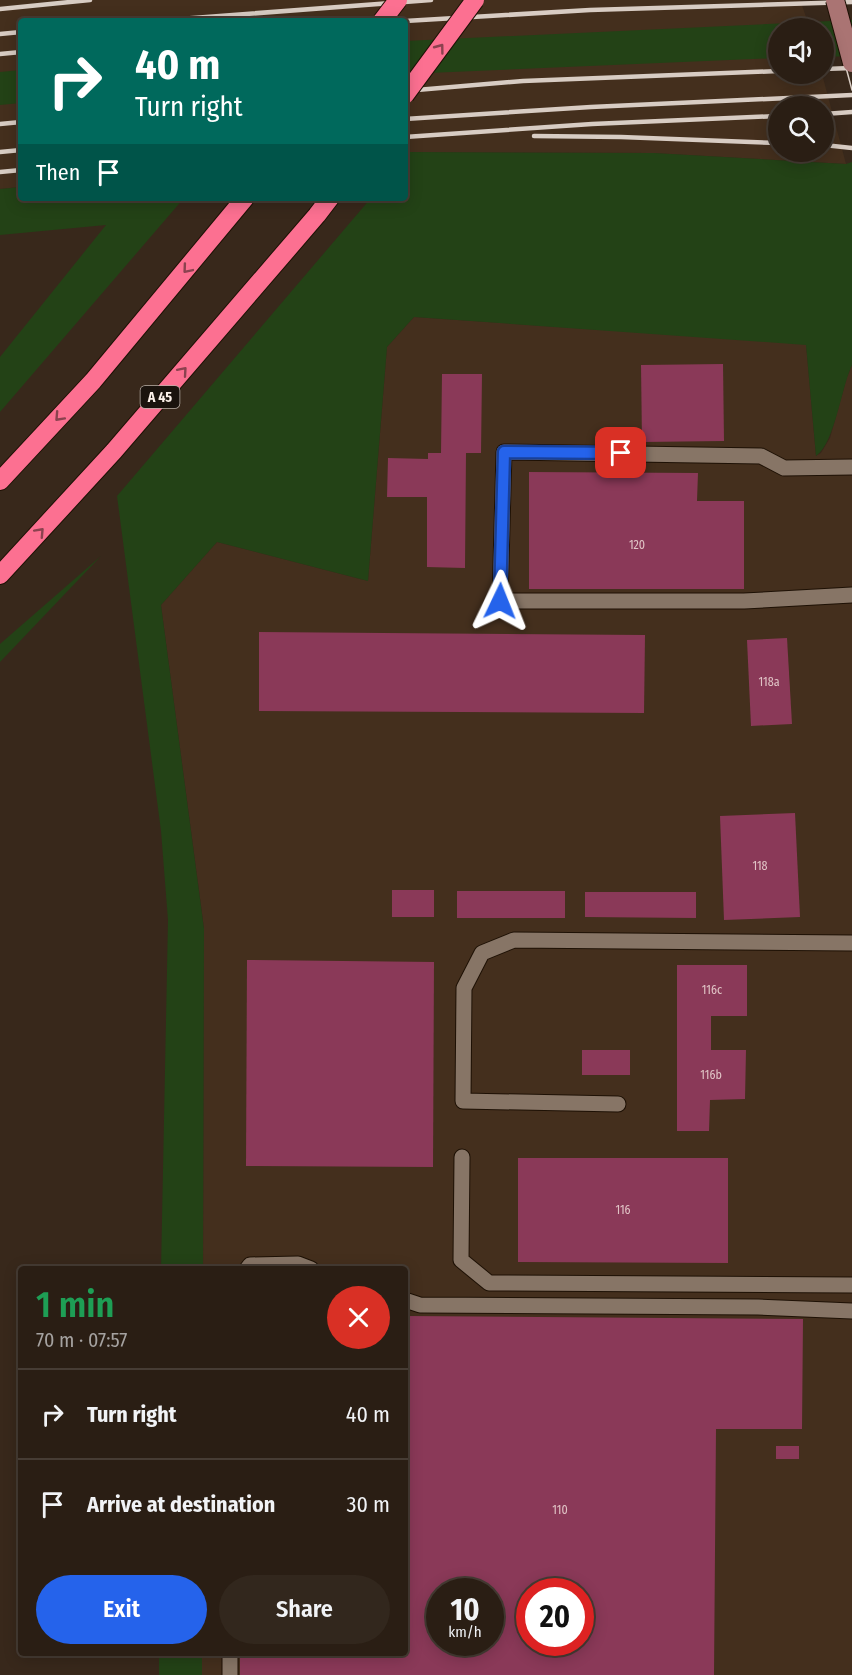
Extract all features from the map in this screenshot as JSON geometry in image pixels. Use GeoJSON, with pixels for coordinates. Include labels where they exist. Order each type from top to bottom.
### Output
{"type":"FeatureCollection","features":[{"type":"Feature","properties":{"kind":"highway"},"geometry":{"type":"LineString","coordinates":[[384,18],[398,0]]}},
{"type":"Feature","properties":{"kind":"highway"},"geometry":{"type":"LineString","coordinates":[[408,91],[475,0]]}},
{"type":"Feature","properties":{"kind":"highway"},"geometry":{"type":"LineString","coordinates":[[0,481],[93,381],[243,201]]}},
{"type":"Feature","properties":{"kind":"highway","name":"A 45"},"geometry":{"type":"LineString","coordinates":[[0,575],[114,451],[328,201]]}},
{"type":"Feature","properties":{"kind":"main road"},"geometry":{"type":"LineString","coordinates":[[835,0],[852,63]]}},
{"type":"Feature","properties":{"kind":"lane"},"geometry":{"type":"LineString","coordinates":[[852,467],[784,468],[761,456],[504,452],[500,601],[744,601],[852,595]]}},
{"type":"Feature","properties":{"kind":"lane"},"geometry":{"type":"LineString","coordinates":[[618,1104],[463,1101],[464,988],[482,953],[514,940],[852,943]]}},
{"type":"Feature","properties":{"kind":"lane"},"geometry":{"type":"LineString","coordinates":[[462,1157],[461,1260],[489,1283],[852,1285]]}},
{"type":"Feature","properties":{"kind":"lane"},"geometry":{"type":"LineString","coordinates":[[249,1266],[298,1264],[304,1266]]}},
{"type":"Feature","properties":{"kind":"lane"},"geometry":{"type":"LineString","coordinates":[[408,1301],[420,1305],[746,1307],[852,1311]]}},
{"type":"Feature","properties":{"kind":"lane"},"geometry":{"type":"LineString","coordinates":[[230,1656],[230,1675]]}},
{"type":"Feature","properties":{"kind":"shaded area"},"geometry":{"type":"Polygon","coordinates":[[[0,0],[800,0],[806,18],[768,18],[768,84],[825,84],[828,96],[768,96],[768,160],[651,153],[408,152],[408,18],[18,18],[18,187],[0,189],[0,0]]]}},
{"type":"Feature","properties":{"kind":"shaded area"},"geometry":{"type":"Polygon","coordinates":[[[834,119],[846,164],[811,162],[834,162],[834,119]]]}},
{"type":"Feature","properties":{"kind":"shaded area"},"geometry":{"type":"Polygon","coordinates":[[[414,317],[806,344],[816,456],[821,453],[830,438],[852,365],[852,1675],[202,1675],[202,1656],[408,1656],[408,1266],[203,1266],[204,928],[161,605],[217,542],[368,581],[387,347],[414,317]]]}},
{"type":"Feature","properties":{"kind":"green space"},"geometry":{"type":"Polygon","coordinates":[[[852,20],[852,56],[834,57],[834,21],[852,20]]]}},
{"type":"Feature","properties":{"kind":"green space"},"geometry":{"type":"Polygon","coordinates":[[[768,24],[768,58],[408,74],[408,41],[768,24]]]}},
{"type":"Feature","properties":{"kind":"green space"},"geometry":{"type":"Polygon","coordinates":[[[18,70],[18,103],[0,105],[0,72],[18,70]]]}},
{"type":"Feature","properties":{"kind":"green space"},"geometry":{"type":"Polygon","coordinates":[[[408,152],[654,153],[768,160],[768,162],[846,164],[852,162],[852,365],[833,428],[823,449],[816,456],[806,345],[414,317],[387,347],[368,581],[217,542],[161,605],[204,929],[203,1266],[161,1266],[168,920],[161,831],[117,496],[368,201],[408,201],[408,152]]]}},
{"type":"Feature","properties":{"kind":"green space"},"geometry":{"type":"Polygon","coordinates":[[[18,187],[18,201],[181,201],[0,412],[0,357],[106,225],[0,235],[0,189],[18,187]]]}},
{"type":"Feature","properties":{"kind":"green space"},"geometry":{"type":"Polygon","coordinates":[[[101,556],[0,662],[0,644],[101,556]]]}},
{"type":"Feature","properties":{"kind":"green space"},"geometry":{"type":"Polygon","coordinates":[[[159,1656],[202,1656],[202,1675],[159,1675],[159,1656]]]}},
{"type":"Feature","properties":{"kind":"building"},"geometry":{"type":"Polygon","coordinates":[[[723,364],[724,441],[642,442],[641,365],[723,364]]]}},
{"type":"Feature","properties":{"kind":"building"},"geometry":{"type":"Polygon","coordinates":[[[442,374],[482,374],[481,453],[466,453],[465,568],[427,567],[427,497],[387,497],[388,458],[428,459],[428,453],[441,453],[442,374]]]}},
{"type":"Feature","properties":{"kind":"building"},"geometry":{"type":"Polygon","coordinates":[[[529,472],[698,473],[697,501],[744,501],[744,589],[529,589],[529,472]]]}},
{"type":"Feature","properties":{"kind":"building"},"geometry":{"type":"Polygon","coordinates":[[[259,632],[645,635],[644,713],[259,711],[259,632]]]}},
{"type":"Feature","properties":{"kind":"building"},"geometry":{"type":"Polygon","coordinates":[[[787,638],[792,724],[751,726],[747,640],[787,638]]]}},
{"type":"Feature","properties":{"kind":"building"},"geometry":{"type":"Polygon","coordinates":[[[795,813],[800,917],[724,920],[720,816],[795,813]]]}},
{"type":"Feature","properties":{"kind":"building"},"geometry":{"type":"Polygon","coordinates":[[[392,890],[434,890],[434,917],[392,917],[392,890]]]}},
{"type":"Feature","properties":{"kind":"building"},"geometry":{"type":"Polygon","coordinates":[[[457,891],[565,891],[565,918],[457,918],[457,891]]]}},
{"type":"Feature","properties":{"kind":"building"},"geometry":{"type":"Polygon","coordinates":[[[585,892],[696,892],[696,918],[585,917],[585,892]]]}},
{"type":"Feature","properties":{"kind":"building"},"geometry":{"type":"Polygon","coordinates":[[[247,960],[434,962],[433,1167],[246,1166],[247,960]]]}},
{"type":"Feature","properties":{"kind":"building"},"geometry":{"type":"Polygon","coordinates":[[[677,965],[747,965],[747,1016],[711,1016],[711,1050],[746,1050],[745,1099],[710,1100],[709,1131],[677,1131],[677,965]]]}},
{"type":"Feature","properties":{"kind":"building"},"geometry":{"type":"Polygon","coordinates":[[[582,1050],[630,1050],[630,1075],[582,1075],[582,1050]]]}},
{"type":"Feature","properties":{"kind":"building"},"geometry":{"type":"Polygon","coordinates":[[[518,1158],[728,1158],[728,1263],[518,1262],[518,1158]]]}},
{"type":"Feature","properties":{"kind":"building"},"geometry":{"type":"Polygon","coordinates":[[[408,1316],[803,1319],[802,1429],[716,1429],[714,1675],[240,1675],[240,1656],[408,1656],[408,1316]]]}},
{"type":"Feature","properties":{"kind":"building"},"geometry":{"type":"Polygon","coordinates":[[[776,1446],[799,1446],[799,1459],[776,1459],[776,1446]]]}},
{"type":"Feature","properties":{"kind":"tram line"},"geometry":{"type":"LineString","coordinates":[[828,0],[852,90]]}},
{"type":"Feature","properties":{"kind":"tram line"},"geometry":{"type":"LineString","coordinates":[[843,0],[852,32]]}},
{"type":"Feature","properties":{"kind":"railway"},"geometry":{"type":"LineString","coordinates":[[0,9],[90,0]]}},
{"type":"Feature","properties":{"kind":"railway"},"geometry":{"type":"LineString","coordinates":[[193,18],[431,0]]}},
{"type":"Feature","properties":{"kind":"railway"},"geometry":{"type":"LineString","coordinates":[[408,21],[590,10],[852,2]]}},
{"type":"Feature","properties":{"kind":"railway"},"geometry":{"type":"LineString","coordinates":[[0,34],[18,32]]}},
{"type":"Feature","properties":{"kind":"railway"},"geometry":{"type":"LineString","coordinates":[[0,54],[18,52]]}},
{"type":"Feature","properties":{"kind":"railway"},"geometry":{"type":"LineString","coordinates":[[834,69],[852,68]]}},
{"type":"Feature","properties":{"kind":"railway"},"geometry":{"type":"LineString","coordinates":[[408,91],[523,81],[768,71]]}},
{"type":"Feature","properties":{"kind":"railway"},"geometry":{"type":"LineString","coordinates":[[408,119],[591,107],[852,95]]}},
{"type":"Feature","properties":{"kind":"railway"},"geometry":{"type":"LineString","coordinates":[[834,113],[852,112]]}},
{"type":"Feature","properties":{"kind":"railway"},"geometry":{"type":"LineString","coordinates":[[408,137],[592,124],[768,116]]}},
{"type":"Feature","properties":{"kind":"railway"},"geometry":{"type":"LineString","coordinates":[[0,124],[18,122]]}},
{"type":"Feature","properties":{"kind":"railway"},"geometry":{"type":"LineString","coordinates":[[534,136],[768,143]]}},
{"type":"Feature","properties":{"kind":"railway"},"geometry":{"type":"LineString","coordinates":[[834,146],[852,148]]}},
{"type":"Feature","properties":{"kind":"railway"},"geometry":{"type":"LineString","coordinates":[[0,152],[18,150]]}},
{"type":"Feature","properties":{"kind":"railway"},"geometry":{"type":"LineString","coordinates":[[0,172],[18,170]]}},
{"type":"Feature","properties":{"kind":"route"},"geometry":{"type":"LineString","coordinates":[[500,601],[504,452],[621,453]]}}]}
